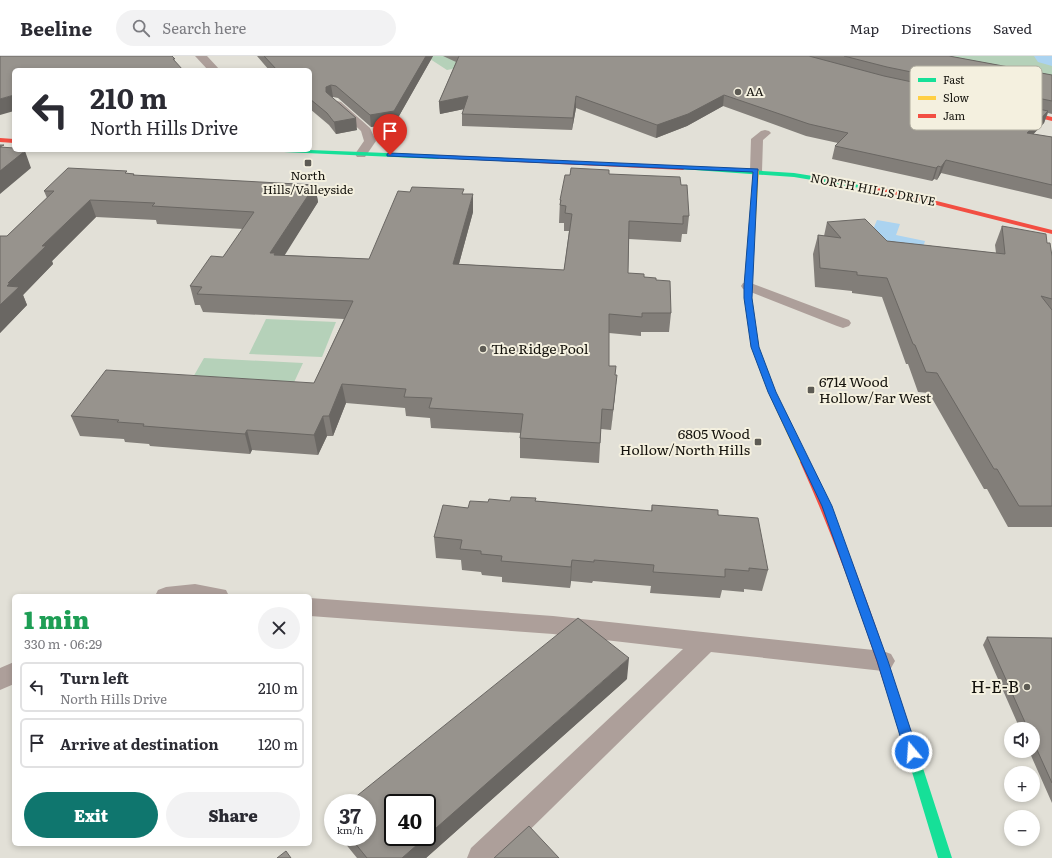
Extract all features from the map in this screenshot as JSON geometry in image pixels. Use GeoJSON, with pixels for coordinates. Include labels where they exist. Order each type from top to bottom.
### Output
{"type":"FeatureCollection","features":[{"type":"Feature","properties":{"kind":"street"},"geometry":{"type":"LineString","coordinates":[[201,56],[212,68]]}},
{"type":"Feature","properties":{"kind":"street"},"geometry":{"type":"LineString","coordinates":[[1042,117],[1052,119]]}},
{"type":"Feature","properties":{"kind":"street"},"geometry":{"type":"LineString","coordinates":[[0,140],[12,140]]}},
{"type":"Feature","properties":{"kind":"street","name":"NORTH HILLS DRIVE"},"geometry":{"type":"LineString","coordinates":[[312,151],[756,171],[829,179],[900,194],[1052,232]]}},
{"type":"Feature","properties":{"kind":"street"},"geometry":{"type":"LineString","coordinates":[[756,171],[748,286],[748,298],[755,347],[772,392],[827,506],[883,661],[945,858]]}},
{"type":"Feature","properties":{"kind":"lane"},"geometry":{"type":"LineString","coordinates":[[334,101],[366,130],[370,141],[361,154]]}},
{"type":"Feature","properties":{"kind":"lane"},"geometry":{"type":"LineString","coordinates":[[756,171],[757,140],[765,133]]}},
{"type":"Feature","properties":{"kind":"lane"},"geometry":{"type":"LineString","coordinates":[[748,286],[843,324]]}},
{"type":"Feature","properties":{"kind":"lane"},"geometry":{"type":"LineString","coordinates":[[185,594],[203,594]]}},
{"type":"Feature","properties":{"kind":"lane"},"geometry":{"type":"LineString","coordinates":[[312,606],[553,625],[706,643],[883,661]]}},
{"type":"Feature","properties":{"kind":"lane"},"geometry":{"type":"LineString","coordinates":[[481,858],[706,643]]}},
{"type":"Feature","properties":{"kind":"lane"},"geometry":{"type":"LineString","coordinates":[[0,680],[12,673]]}},
{"type":"Feature","properties":{"kind":"green space"},"geometry":{"type":"Polygon","coordinates":[[[517,56],[447,70],[427,57],[517,56]]]}},
{"type":"Feature","properties":{"kind":"green space"},"geometry":{"type":"Polygon","coordinates":[[[942,56],[1052,56],[1052,75],[1042,73],[1042,66],[1000,66],[942,56]]]}},
{"type":"Feature","properties":{"kind":"green space"},"geometry":{"type":"Polygon","coordinates":[[[266,319],[336,322],[322,357],[249,354],[266,319]]]}},
{"type":"Feature","properties":{"kind":"green space"},"geometry":{"type":"Polygon","coordinates":[[[204,358],[303,363],[290,391],[188,386],[204,358]]]}},
{"type":"Feature","properties":{"kind":"water"},"geometry":{"type":"Polygon","coordinates":[[[877,220],[900,224],[896,235],[925,241],[922,251],[877,243],[880,234],[872,232],[877,220]]]}},
{"type":"Feature","properties":{"kind":"building"},"geometry":{"type":"Polygon","coordinates":[[[0,56],[172,56],[181,68],[12,68],[12,96],[0,99],[0,56]]]}},
{"type":"Feature","properties":{"kind":"building"},"geometry":{"type":"Polygon","coordinates":[[[264,56],[426,56],[394,111],[370,115],[336,86],[331,85],[326,87],[326,92],[356,118],[334,122],[327,113],[312,101],[312,68],[275,68],[264,56]]]}},
{"type":"Feature","properties":{"kind":"building"},"geometry":{"type":"Polygon","coordinates":[[[459,56],[809,56],[910,82],[910,130],[1030,130],[1027,133],[1052,137],[1052,185],[946,160],[941,167],[938,166],[936,168],[835,146],[848,133],[809,124],[724,95],[688,114],[657,125],[576,96],[573,118],[462,114],[468,96],[439,102],[459,56]]]}},
{"type":"Feature","properties":{"kind":"building"},"geometry":{"type":"Polygon","coordinates":[[[844,56],[949,56],[1003,66],[910,66],[910,72],[844,56]]]}},
{"type":"Feature","properties":{"kind":"building"},"geometry":{"type":"Polygon","coordinates":[[[1042,73],[1052,75],[1052,101],[1042,99],[1042,73]]]}},
{"type":"Feature","properties":{"kind":"building"},"geometry":{"type":"Polygon","coordinates":[[[1042,110],[1048,111],[1042,117],[1042,110]]]}},
{"type":"Feature","properties":{"kind":"building"},"geometry":{"type":"Polygon","coordinates":[[[0,147],[12,148],[12,152],[24,152],[0,171],[0,147]]]}},
{"type":"Feature","properties":{"kind":"building"},"geometry":{"type":"Polygon","coordinates":[[[68,168],[127,171],[125,173],[134,174],[133,175],[315,185],[270,253],[275,253],[274,255],[369,259],[398,191],[410,192],[412,187],[464,189],[462,194],[473,194],[453,264],[564,270],[572,214],[565,213],[566,206],[560,205],[560,200],[565,175],[570,175],[571,168],[609,170],[609,174],[680,177],[681,185],[687,185],[689,216],[683,216],[683,224],[629,221],[628,273],[644,274],[644,277],[670,281],[671,313],[642,313],[642,317],[609,314],[609,366],[616,366],[615,375],[617,375],[613,410],[602,409],[600,443],[520,438],[523,414],[429,408],[432,398],[404,397],[406,389],[342,384],[329,416],[323,416],[314,435],[247,430],[245,434],[143,426],[144,424],[117,422],[119,420],[71,416],[106,370],[314,383],[353,301],[197,294],[202,287],[190,286],[211,256],[223,257],[254,212],[152,206],[155,203],[90,200],[42,246],[46,246],[8,283],[10,283],[7,286],[19,287],[0,305],[0,236],[7,236],[54,191],[44,191],[68,168]]]}},
{"type":"Feature","properties":{"kind":"building"},"geometry":{"type":"Polygon","coordinates":[[[865,219],[887,241],[1005,254],[1002,226],[1046,234],[1047,243],[1050,243],[1052,256],[1052,299],[1041,296],[1052,310],[1052,506],[1019,506],[997,469],[994,469],[937,373],[926,372],[915,345],[913,344],[887,278],[857,275],[857,272],[820,268],[818,235],[841,238],[827,222],[865,219]]]}},
{"type":"Feature","properties":{"kind":"building"},"geometry":{"type":"Polygon","coordinates":[[[511,497],[536,498],[535,501],[652,511],[652,505],[718,510],[718,515],[758,518],[768,570],[749,568],[749,571],[725,569],[725,577],[653,572],[654,565],[594,560],[594,562],[572,560],[571,567],[501,561],[502,556],[481,554],[481,551],[460,549],[462,540],[434,537],[443,505],[468,508],[470,501],[488,502],[489,499],[510,501],[511,497]]]}},
{"type":"Feature","properties":{"kind":"building"},"geometry":{"type":"Polygon","coordinates":[[[578,618],[629,658],[436,828],[436,794],[384,794],[384,846],[416,846],[402,858],[367,858],[357,846],[376,846],[376,794],[359,794],[578,618]]]}},
{"type":"Feature","properties":{"kind":"building","name":"H-E-B"},"geometry":{"type":"Polygon","coordinates":[[[987,637],[1052,638],[1052,783],[1040,756],[1040,722],[1025,722],[987,637]]]}},
{"type":"Feature","properties":{"kind":"building"},"geometry":{"type":"Polygon","coordinates":[[[529,826],[559,858],[494,858],[529,826]]]}},
{"type":"Feature","properties":{"kind":"building"},"geometry":{"type":"Polygon","coordinates":[[[286,851],[291,858],[277,858],[286,851]]]}},
{"type":"Feature","properties":{"kind":"waterway"},"geometry":{"type":"LineString","coordinates":[[1048,56],[1052,57]]}},
{"type":"Feature","properties":{"kind":"traffic: fast"},"geometry":{"type":"LineString","coordinates":[[312,151],[438,157]]}},
{"type":"Feature","properties":{"kind":"traffic: fast"},"geometry":{"type":"LineString","coordinates":[[683,168],[750,171],[794,175],[860,186]]}},
{"type":"Feature","properties":{"kind":"traffic: fast"},"geometry":{"type":"LineString","coordinates":[[915,762],[945,858]]}},
{"type":"Feature","properties":{"kind":"traffic: slow"},"geometry":{"type":"LineString","coordinates":[[756,171],[748,286],[748,297],[755,347],[772,392],[805,462]]}},
{"type":"Feature","properties":{"kind":"traffic: jam"},"geometry":{"type":"LineString","coordinates":[[1042,117],[1052,119]]}},
{"type":"Feature","properties":{"kind":"traffic: jam"},"geometry":{"type":"LineString","coordinates":[[0,140],[12,141]]}},
{"type":"Feature","properties":{"kind":"traffic: jam"},"geometry":{"type":"LineString","coordinates":[[438,157],[683,168]]}},
{"type":"Feature","properties":{"kind":"traffic: jam"},"geometry":{"type":"LineString","coordinates":[[860,186],[901,194],[1052,232]]}},
{"type":"Feature","properties":{"kind":"traffic: jam"},"geometry":{"type":"LineString","coordinates":[[805,462],[822,498],[852,572],[915,762]]}},
{"type":"Feature","properties":{"kind":"place","name":"AA"},"geometry":{"type":"Point","coordinates":[738,92]}},
{"type":"Feature","properties":{"kind":"place","name":"North Hills/Valleyside"},"geometry":{"type":"Point","coordinates":[308,163]}},
{"type":"Feature","properties":{"kind":"place","name":"The Ridge Pool"},"geometry":{"type":"Point","coordinates":[483,349]}},
{"type":"Feature","properties":{"kind":"place","name":"6714 Wood Hollow/Far West"},"geometry":{"type":"Point","coordinates":[811,390]}},
{"type":"Feature","properties":{"kind":"place","name":"6805 Wood Hollow/North Hills"},"geometry":{"type":"Point","coordinates":[758,442]}},
{"type":"Feature","properties":{"kind":"place","name":"H-E-B"},"geometry":{"type":"Point","coordinates":[1027,687]}},
{"type":"Feature","properties":{"kind":"route"},"geometry":{"type":"LineString","coordinates":[[390,155],[756,171],[748,286],[748,298],[755,347],[768,378],[772,392],[827,506],[883,661],[912,752]]}}]}
